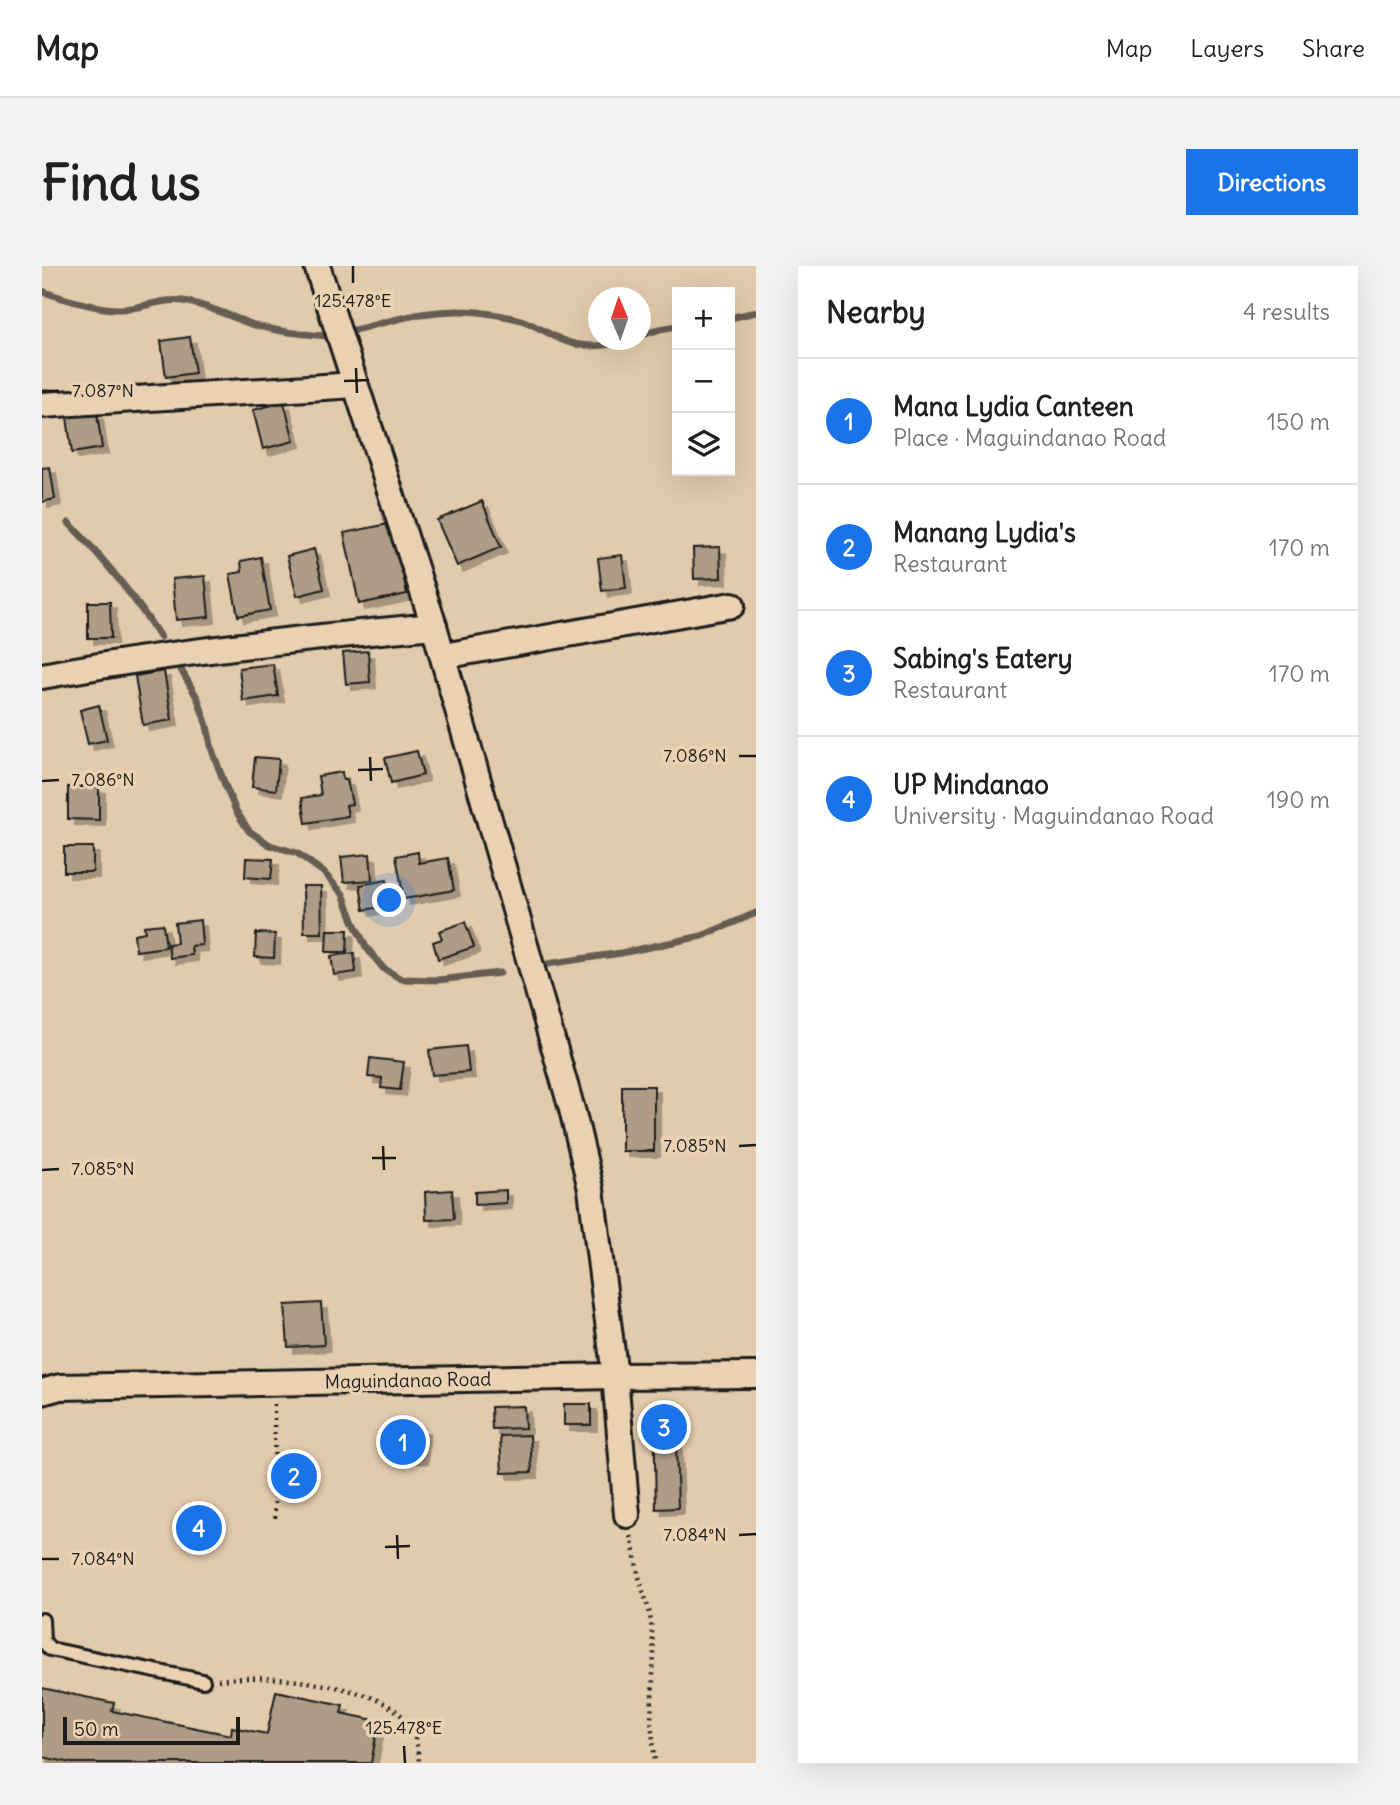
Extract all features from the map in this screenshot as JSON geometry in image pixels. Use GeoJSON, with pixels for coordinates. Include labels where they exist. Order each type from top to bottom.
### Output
{"type":"FeatureCollection","features":[{"type":"Feature","properties":{"kind":"street"},"geometry":{"type":"LineString","coordinates":[[317,266],[434,626],[573,1113],[591,1189],[615,1376],[627,1515]]}},
{"type":"Feature","properties":{"kind":"street"},"geometry":{"type":"LineString","coordinates":[[42,405],[355,385]]}},
{"type":"Feature","properties":{"kind":"street"},"geometry":{"type":"LineString","coordinates":[[443,656],[732,605]]}},
{"type":"Feature","properties":{"kind":"street"},"geometry":{"type":"LineString","coordinates":[[42,676],[164,655],[283,640],[434,626]]}},
{"type":"Feature","properties":{"kind":"street","name":"Maguindanao Road"},"geometry":{"type":"LineString","coordinates":[[48,1387],[756,1375]]}},
{"type":"Feature","properties":{"kind":"lane"},"geometry":{"type":"LineString","coordinates":[[42,1620],[43,1641],[50,1649],[203,1681]]}},
{"type":"Feature","properties":{"kind":"path"},"geometry":{"type":"LineString","coordinates":[[274,1382],[275,1518]]}},
{"type":"Feature","properties":{"kind":"path"},"geometry":{"type":"LineString","coordinates":[[627,1515],[639,1577],[650,1614],[653,1652],[651,1720],[655,1763]]}},
{"type":"Feature","properties":{"kind":"path"},"geometry":{"type":"LineString","coordinates":[[203,1681],[258,1678],[297,1681],[353,1691],[385,1702],[407,1722],[418,1746],[419,1763]]}},
{"type":"Feature","properties":{"kind":"building"},"geometry":{"type":"Polygon","coordinates":[[[190,337],[195,373],[166,377],[161,341],[190,337]]]}},
{"type":"Feature","properties":{"kind":"building"},"geometry":{"type":"Polygon","coordinates":[[[284,402],[294,441],[263,449],[253,410],[284,402]]]}},
{"type":"Feature","properties":{"kind":"building"},"geometry":{"type":"Polygon","coordinates":[[[97,413],[102,448],[72,453],[67,417],[97,413]]]}},
{"type":"Feature","properties":{"kind":"building"},"geometry":{"type":"Polygon","coordinates":[[[50,467],[55,499],[42,502],[42,468],[50,467]]]}},
{"type":"Feature","properties":{"kind":"building"},"geometry":{"type":"Polygon","coordinates":[[[482,501],[501,547],[457,566],[437,520],[482,501]]]}},
{"type":"Feature","properties":{"kind":"building"},"geometry":{"type":"Polygon","coordinates":[[[393,523],[407,594],[359,604],[344,533],[393,523]]]}},
{"type":"Feature","properties":{"kind":"building"},"geometry":{"type":"Polygon","coordinates":[[[720,547],[721,578],[694,579],[693,548],[720,547]]]}},
{"type":"Feature","properties":{"kind":"building"},"geometry":{"type":"Polygon","coordinates":[[[314,549],[324,589],[297,596],[287,556],[314,549]]]}},
{"type":"Feature","properties":{"kind":"building"},"geometry":{"type":"Polygon","coordinates":[[[622,555],[626,588],[602,591],[598,558],[622,555]]]}},
{"type":"Feature","properties":{"kind":"building"},"geometry":{"type":"Polygon","coordinates":[[[261,557],[270,610],[238,616],[230,574],[242,572],[241,561],[261,557]]]}},
{"type":"Feature","properties":{"kind":"building"},"geometry":{"type":"Polygon","coordinates":[[[205,576],[209,617],[176,620],[172,579],[205,576]]]}},
{"type":"Feature","properties":{"kind":"building"},"geometry":{"type":"Polygon","coordinates":[[[88,602],[110,602],[111,638],[88,638],[88,602]]]}},
{"type":"Feature","properties":{"kind":"building"},"geometry":{"type":"Polygon","coordinates":[[[368,651],[370,682],[346,684],[343,653],[368,651]]]}},
{"type":"Feature","properties":{"kind":"building"},"geometry":{"type":"Polygon","coordinates":[[[273,664],[278,696],[243,701],[239,668],[273,664]]]}},
{"type":"Feature","properties":{"kind":"building"},"geometry":{"type":"Polygon","coordinates":[[[164,671],[172,720],[143,725],[135,676],[164,671]]]}},
{"type":"Feature","properties":{"kind":"building"},"geometry":{"type":"Polygon","coordinates":[[[99,705],[107,740],[88,744],[80,710],[99,705]]]}},
{"type":"Feature","properties":{"kind":"building"},"geometry":{"type":"Polygon","coordinates":[[[417,751],[423,775],[391,783],[385,758],[417,751]]]}},
{"type":"Feature","properties":{"kind":"building"},"geometry":{"type":"Polygon","coordinates":[[[255,757],[279,759],[276,790],[252,787],[255,757]]]}},
{"type":"Feature","properties":{"kind":"building"},"geometry":{"type":"Polygon","coordinates":[[[342,772],[343,780],[347,780],[352,804],[346,805],[348,816],[306,823],[302,798],[321,795],[318,776],[342,772]]]}},
{"type":"Feature","properties":{"kind":"building"},"geometry":{"type":"Polygon","coordinates":[[[68,787],[99,787],[99,820],[68,819],[68,787]]]}},
{"type":"Feature","properties":{"kind":"building"},"geometry":{"type":"Polygon","coordinates":[[[64,847],[93,847],[93,872],[64,872],[64,847]]]}},
{"type":"Feature","properties":{"kind":"building"},"geometry":{"type":"Polygon","coordinates":[[[418,852],[419,863],[448,858],[454,890],[404,899],[396,856],[418,852]]]}},
{"type":"Feature","properties":{"kind":"building"},"geometry":{"type":"Polygon","coordinates":[[[370,854],[372,880],[344,882],[341,857],[370,854]]]}},
{"type":"Feature","properties":{"kind":"building"},"geometry":{"type":"Polygon","coordinates":[[[246,858],[273,859],[271,879],[245,877],[246,858]]]}},
{"type":"Feature","properties":{"kind":"building"},"geometry":{"type":"Polygon","coordinates":[[[387,880],[391,905],[364,910],[360,885],[387,880]]]}},
{"type":"Feature","properties":{"kind":"building"},"geometry":{"type":"Polygon","coordinates":[[[303,886],[321,886],[322,933],[304,933],[303,886]]]}},
{"type":"Feature","properties":{"kind":"building"},"geometry":{"type":"Polygon","coordinates":[[[200,920],[202,945],[191,946],[192,955],[170,958],[168,944],[177,943],[175,923],[200,920]]]}},
{"type":"Feature","properties":{"kind":"building"},"geometry":{"type":"Polygon","coordinates":[[[465,922],[474,947],[438,959],[433,942],[442,939],[439,931],[465,922]]]}},
{"type":"Feature","properties":{"kind":"building"},"geometry":{"type":"Polygon","coordinates":[[[163,924],[166,947],[136,951],[134,934],[145,932],[144,926],[163,924]]]}},
{"type":"Feature","properties":{"kind":"building"},"geometry":{"type":"Polygon","coordinates":[[[327,930],[348,930],[347,952],[326,952],[327,930]]]}},
{"type":"Feature","properties":{"kind":"building"},"geometry":{"type":"Polygon","coordinates":[[[256,933],[275,934],[274,958],[255,957],[256,933]]]}},
{"type":"Feature","properties":{"kind":"building"},"geometry":{"type":"Polygon","coordinates":[[[354,953],[356,972],[334,975],[331,956],[354,953]]]}},
{"type":"Feature","properties":{"kind":"building"},"geometry":{"type":"Polygon","coordinates":[[[466,1046],[469,1072],[432,1075],[429,1050],[466,1046]]]}},
{"type":"Feature","properties":{"kind":"building"},"geometry":{"type":"Polygon","coordinates":[[[370,1058],[404,1062],[400,1090],[381,1088],[382,1078],[368,1077],[370,1058]]]}},
{"type":"Feature","properties":{"kind":"building"},"geometry":{"type":"Polygon","coordinates":[[[622,1086],[654,1086],[654,1151],[622,1151],[622,1086]]]}},
{"type":"Feature","properties":{"kind":"building"},"geometry":{"type":"Polygon","coordinates":[[[452,1190],[454,1219],[426,1220],[425,1192],[452,1190]]]}},
{"type":"Feature","properties":{"kind":"building"},"geometry":{"type":"Polygon","coordinates":[[[506,1190],[506,1203],[475,1205],[475,1192],[506,1190]]]}},
{"type":"Feature","properties":{"kind":"building"},"geometry":{"type":"Polygon","coordinates":[[[321,1303],[324,1345],[288,1347],[285,1305],[321,1303]]]}},
{"type":"Feature","properties":{"kind":"building"},"geometry":{"type":"Polygon","coordinates":[[[564,1404],[591,1404],[591,1425],[564,1425],[564,1404]]]}},
{"type":"Feature","properties":{"kind":"building"},"geometry":{"type":"Polygon","coordinates":[[[524,1406],[525,1428],[492,1429],[491,1407],[524,1406]]]}},
{"type":"Feature","properties":{"kind":"building"},"geometry":{"type":"Polygon","coordinates":[[[675,1412],[678,1508],[656,1509],[654,1413],[675,1412]]]}},
{"type":"Feature","properties":{"kind":"building"},"geometry":{"type":"Polygon","coordinates":[[[384,1427],[423,1428],[422,1458],[383,1456],[384,1427]]]}},
{"type":"Feature","properties":{"kind":"building"},"geometry":{"type":"Polygon","coordinates":[[[530,1435],[532,1472],[502,1473],[500,1436],[530,1435]]]}},
{"type":"Feature","properties":{"kind":"building"},"geometry":{"type":"Polygon","coordinates":[[[42,1688],[114,1703],[112,1711],[231,1735],[232,1727],[267,1734],[276,1691],[343,1705],[341,1713],[379,1721],[371,1763],[72,1763],[42,1757],[42,1688]]]}},
{"type":"Feature","properties":{"kind":"waterway"},"geometry":{"type":"LineString","coordinates":[[42,291],[112,309],[183,301],[254,325],[328,336]]}},
{"type":"Feature","properties":{"kind":"waterway"},"geometry":{"type":"LineString","coordinates":[[351,331],[445,311],[478,312],[521,320],[560,339],[588,346]]}},
{"type":"Feature","properties":{"kind":"waterway"},"geometry":{"type":"LineString","coordinates":[[735,317],[756,312]]}},
{"type":"Feature","properties":{"kind":"waterway"},"geometry":{"type":"LineString","coordinates":[[651,332],[672,327]]}},
{"type":"Feature","properties":{"kind":"waterway"},"geometry":{"type":"LineString","coordinates":[[69,523],[118,578],[160,637]]}},
{"type":"Feature","properties":{"kind":"waterway"},"geometry":{"type":"LineString","coordinates":[[180,668],[198,699],[225,785],[236,811],[249,831],[270,845],[297,853],[323,872],[343,894],[366,947],[383,968],[401,979],[438,980],[500,973]]}},
{"type":"Feature","properties":{"kind":"waterway"},"geometry":{"type":"LineString","coordinates":[[547,964],[621,953],[702,936],[756,913]]}},
{"type":"Feature","properties":{"kind":"place","name":"Sabing's Eatery"},"geometry":{"type":"Point","coordinates":[664,1427]}},
{"type":"Feature","properties":{"kind":"place","name":"Mana Lydia Canteen"},"geometry":{"type":"Point","coordinates":[403,1442]}},
{"type":"Feature","properties":{"kind":"place","name":"Manang Lydia's"},"geometry":{"type":"Point","coordinates":[294,1476]}},
{"type":"Feature","properties":{"kind":"place","name":"UP Mindanao"},"geometry":{"type":"Point","coordinates":[199,1528]}}]}
